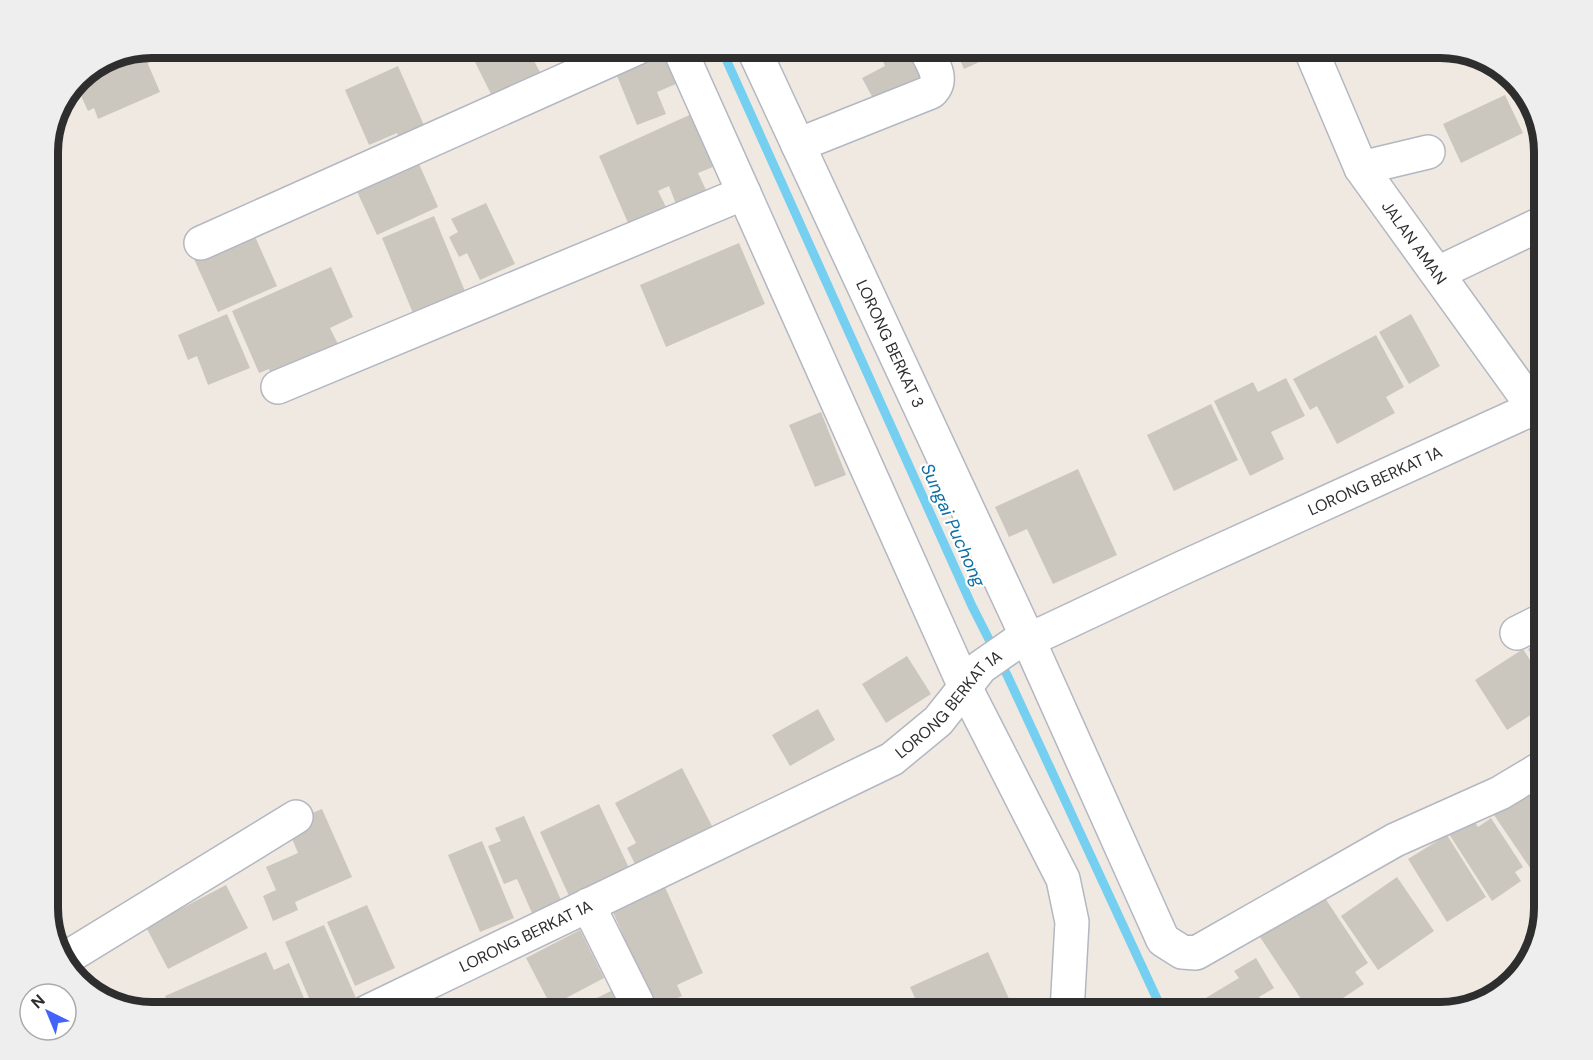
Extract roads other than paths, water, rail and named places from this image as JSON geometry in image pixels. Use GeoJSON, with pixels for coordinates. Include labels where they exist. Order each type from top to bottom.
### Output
{"type":"FeatureCollection","features":[{"type":"Feature","properties":{"kind":"street"},"geometry":{"type":"LineString","coordinates":[[201,243],[612,59]]}},
{"type":"Feature","properties":{"kind":"street"},"geometry":{"type":"LineString","coordinates":[[684,59],[744,193],[973,677],[1063,879],[1072,922],[1068,1002]]}},
{"type":"Feature","properties":{"kind":"street","name":"LORONG BERKAT 3"},"geometry":{"type":"LineString","coordinates":[[758,59],[1021,641],[1163,940],[1182,952],[1196,953],[1395,840],[1500,793],[1534,773]]}},
{"type":"Feature","properties":{"kind":"street"},"geometry":{"type":"LineString","coordinates":[[798,145],[931,92],[937,86],[939,79],[930,59]]}},
{"type":"Feature","properties":{"kind":"street","name":"JALAN AMAN"},"geometry":{"type":"LineString","coordinates":[[1315,59],[1361,168],[1534,407]]}},
{"type":"Feature","properties":{"kind":"street"},"geometry":{"type":"LineString","coordinates":[[1361,168],[1428,152]]}},
{"type":"Feature","properties":{"kind":"street"},"geometry":{"type":"LineString","coordinates":[[278,387],[744,193]]}},
{"type":"Feature","properties":{"kind":"street"},"geometry":{"type":"LineString","coordinates":[[1438,273],[1534,227]]}},
{"type":"Feature","properties":{"kind":"street","name":"LORONG BERKAT 1A"},"geometry":{"type":"LineString","coordinates":[[388,1002],[892,759],[938,721],[973,677],[1021,641],[1534,416]]}},
{"type":"Feature","properties":{"kind":"street"},"geometry":{"type":"LineString","coordinates":[[72,955],[296,817]]}},
{"type":"Feature","properties":{"kind":"street"},"geometry":{"type":"LineString","coordinates":[[588,905],[636,1002]]}},
{"type":"Feature","properties":{"kind":"waterway","name":"Sungai Puchong"},"geometry":{"type":"LineString","coordinates":[[726,59],[972,606],[1008,677],[1158,1002]]}}]}
